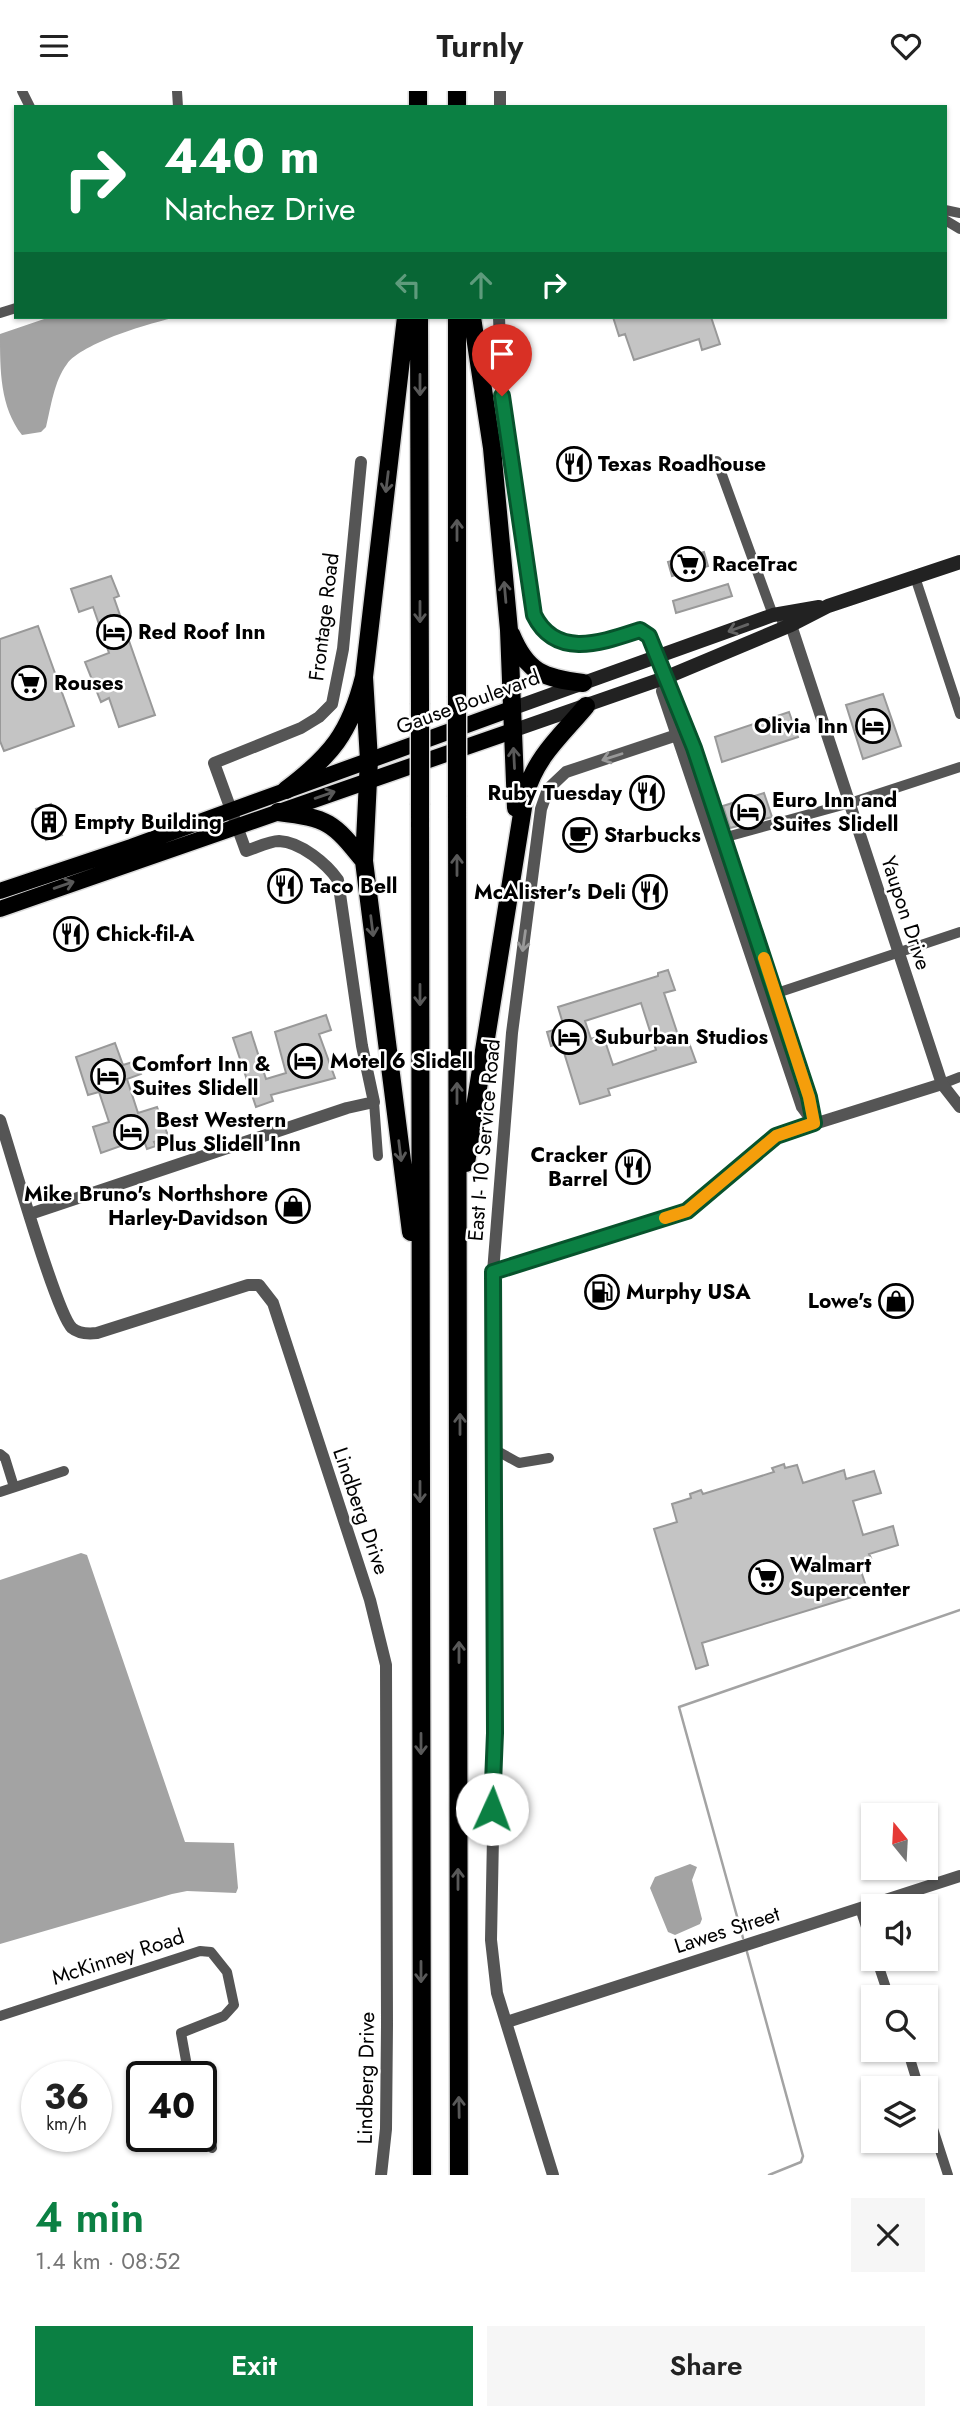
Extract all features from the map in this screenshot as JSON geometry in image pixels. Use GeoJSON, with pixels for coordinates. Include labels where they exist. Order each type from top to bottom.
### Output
{"type":"FeatureCollection","features":[{"type":"Feature","properties":{"kind":"highway"},"geometry":{"type":"LineString","coordinates":[[286,790],[321,763],[341,740],[356,708],[364,677],[406,319]]}},
{"type":"Feature","properties":{"kind":"highway"},"geometry":{"type":"LineString","coordinates":[[419,319],[422,2175]]}},
{"type":"Feature","properties":{"kind":"highway"},"geometry":{"type":"LineString","coordinates":[[457,319],[459,2175]]}},
{"type":"Feature","properties":{"kind":"highway"},"geometry":{"type":"LineString","coordinates":[[472,319],[492,448],[509,630],[517,834]]}},
{"type":"Feature","properties":{"kind":"highway"},"geometry":{"type":"LineString","coordinates":[[509,630],[530,667],[551,679],[583,683]]}},
{"type":"Feature","properties":{"kind":"highway"},"geometry":{"type":"LineString","coordinates":[[364,677],[369,760],[364,861],[420,1302]]}},
{"type":"Feature","properties":{"kind":"highway"},"geometry":{"type":"LineString","coordinates":[[458,1210],[517,834],[532,771],[552,741],[586,706]]}},
{"type":"Feature","properties":{"kind":"highway"},"geometry":{"type":"LineString","coordinates":[[278,812],[319,817],[344,836],[364,861]]}},
{"type":"Feature","properties":{"kind":"main road","name":"Gause Boulevard"},"geometry":{"type":"LineString","coordinates":[[0,891],[237,826],[278,812],[667,677],[791,625],[828,606],[960,562]]}},
{"type":"Feature","properties":{"kind":"main road","name":"Gause Boulevard"},"geometry":{"type":"LineString","coordinates":[[0,909],[128,856],[229,810],[773,615],[828,606]]}},
{"type":"Feature","properties":{"kind":"street"},"geometry":{"type":"LineString","coordinates":[[499,319],[502,396],[534,615],[544,631],[555,639],[570,643],[593,645],[640,630],[649,636],[667,677],[770,995],[803,1107],[814,1123]]}},
{"type":"Feature","properties":{"kind":"street"},"geometry":{"type":"LineString","coordinates":[[717,461],[773,615],[791,625]]}},
{"type":"Feature","properties":{"kind":"street","name":"Frontage Road"},"geometry":{"type":"LineString","coordinates":[[361,462],[343,649],[332,704],[319,717],[301,728],[214,763],[246,851],[278,841],[299,848],[328,865],[338,880],[362,1046],[374,1102]]}},
{"type":"Feature","properties":{"kind":"street"},"geometry":{"type":"LineString","coordinates":[[915,577],[960,715]]}},
{"type":"Feature","properties":{"kind":"street","name":"Yaupon Drive"},"geometry":{"type":"LineString","coordinates":[[791,625],[942,1084],[960,1107]]}},
{"type":"Feature","properties":{"kind":"street"},"geometry":{"type":"LineString","coordinates":[[667,677],[662,691],[718,839]]}},
{"type":"Feature","properties":{"kind":"street","name":"East I- 10 Service Road"},"geometry":{"type":"LineString","coordinates":[[553,2175],[492,1968],[495,1733],[493,1272],[509,1059],[541,809],[548,789],[566,772],[677,735]]}},
{"type":"Feature","properties":{"kind":"street"},"geometry":{"type":"LineString","coordinates":[[718,839],[850,803],[960,767]]}},
{"type":"Feature","properties":{"kind":"street"},"geometry":{"type":"LineString","coordinates":[[770,995],[960,932]]}},
{"type":"Feature","properties":{"kind":"street"},"geometry":{"type":"LineString","coordinates":[[493,1272],[687,1211],[776,1136],[960,1077]]}},
{"type":"Feature","properties":{"kind":"street"},"geometry":{"type":"LineString","coordinates":[[30,1213],[347,1108],[374,1102],[378,1156]]}},
{"type":"Feature","properties":{"kind":"street","name":"Lindberg Drive"},"geometry":{"type":"LineString","coordinates":[[0,1120],[66,1321],[73,1329],[84,1334],[119,1328],[248,1285],[258,1285],[273,1303],[370,1600],[386,1665],[386,2129],[381,2175]]}},
{"type":"Feature","properties":{"kind":"street"},"geometry":{"type":"LineString","coordinates":[[492,1448],[519,1464],[549,1458]]}},
{"type":"Feature","properties":{"kind":"street"},"geometry":{"type":"LineString","coordinates":[[0,1454],[5,1458],[14,1487]]}},
{"type":"Feature","properties":{"kind":"street"},"geometry":{"type":"LineString","coordinates":[[0,1492],[65,1471]]}},
{"type":"Feature","properties":{"kind":"street","name":"Lawes Street"},"geometry":{"type":"LineString","coordinates":[[506,2022],[960,1876]]}},
{"type":"Feature","properties":{"kind":"street","name":"McKinney Road"},"geometry":{"type":"LineString","coordinates":[[0,2016],[125,1973],[200,1951],[211,1952],[227,1972],[234,2005],[224,2016],[181,2033],[186,2061]]}},
{"type":"Feature","properties":{"kind":"street"},"geometry":{"type":"LineString","coordinates":[[938,2144],[948,2175]]}},
{"type":"Feature","properties":{"kind":"shaded area"},"geometry":{"type":"Polygon","coordinates":[[[44,319],[169,319],[102,341],[75,356],[59,378],[46,427],[41,432],[22,435],[5,400],[0,334],[44,319]]]}},
{"type":"Feature","properties":{"kind":"shaded area"},"geometry":{"type":"Polygon","coordinates":[[[81,1553],[87,1555],[185,1842],[234,1843],[238,1888],[236,1893],[187,1891],[172,1894],[0,1944],[0,1580],[81,1553]]]}},
{"type":"Feature","properties":{"kind":"shaded area"},"geometry":{"type":"Polygon","coordinates":[[[690,1864],[697,1867],[692,1880],[702,1919],[700,1924],[675,1935],[668,1932],[650,1888],[655,1877],[690,1864]]]}},
{"type":"Feature","properties":{"kind":"building"},"geometry":{"type":"Polygon","coordinates":[[[614,319],[712,319],[720,344],[702,350],[699,339],[634,360],[625,334],[619,336],[614,319]]]}},
{"type":"Feature","properties":{"kind":"building","name":"RaceTrac"},"geometry":{"type":"Polygon","coordinates":[[[704,552],[708,566],[672,576],[668,562],[704,552]]]}},
{"type":"Feature","properties":{"kind":"building","name":"Red Roof Inn"},"geometry":{"type":"Polygon","coordinates":[[[111,576],[119,596],[114,598],[155,715],[119,727],[109,698],[101,702],[85,662],[109,653],[93,607],[79,612],[71,589],[111,576]]]}},
{"type":"Feature","properties":{"kind":"building","name":"RaceTrac"},"geometry":{"type":"Polygon","coordinates":[[[728,584],[732,596],[676,613],[673,601],[728,584]]]}},
{"type":"Feature","properties":{"kind":"building","name":"Rouses"},"geometry":{"type":"Polygon","coordinates":[[[38,626],[74,726],[4,751],[0,741],[0,639],[38,626]]]}},
{"type":"Feature","properties":{"kind":"building","name":"Olivia Inn"},"geometry":{"type":"Polygon","coordinates":[[[883,694],[901,746],[863,759],[846,705],[883,694]]]}},
{"type":"Feature","properties":{"kind":"building"},"geometry":{"type":"Polygon","coordinates":[[[789,712],[798,737],[722,762],[715,737],[789,712]]]}},
{"type":"Feature","properties":{"kind":"building","name":"Euro Inn and Suites Slidell"},"geometry":{"type":"Polygon","coordinates":[[[764,793],[772,817],[730,828],[723,806],[764,793]]]}},
{"type":"Feature","properties":{"kind":"building","name":"Empty Building"},"geometry":{"type":"Polygon","coordinates":[[[51,804],[62,835],[46,840],[36,809],[51,804]]]}},
{"type":"Feature","properties":{"kind":"building","name":"Suburban Studios"},"geometry":{"type":"Polygon","coordinates":[[[668,970],[675,990],[664,993],[680,1041],[688,1040],[696,1062],[608,1089],[610,1095],[580,1104],[561,1043],[551,1046],[547,1032],[564,1027],[558,1007],[658,976],[658,973],[668,970]],[[641,1003],[585,1021],[591,1039],[603,1035],[613,1065],[656,1050],[641,1003]]]}},
{"type":"Feature","properties":{"kind":"building","name":"Motel 6 Slidell"},"geometry":{"type":"Polygon","coordinates":[[[326,1015],[331,1030],[319,1034],[335,1078],[271,1095],[273,1101],[256,1107],[233,1038],[251,1032],[266,1079],[286,1073],[275,1032],[326,1015]]]}},
{"type":"Feature","properties":{"kind":"building"},"geometry":{"type":"Polygon","coordinates":[[[115,1043],[123,1065],[136,1061],[141,1074],[127,1079],[138,1113],[157,1107],[169,1138],[154,1142],[156,1146],[147,1149],[143,1138],[101,1153],[93,1127],[109,1122],[99,1092],[88,1095],[76,1057],[115,1043]]]}},
{"type":"Feature","properties":{"kind":"building","name":"Walmart Supercenter"},"geometry":{"type":"Polygon","coordinates":[[[784,1464],[785,1468],[797,1465],[803,1483],[844,1470],[846,1479],[874,1471],[881,1493],[853,1501],[863,1535],[893,1526],[898,1545],[869,1554],[871,1558],[858,1562],[868,1592],[702,1643],[708,1665],[696,1669],[654,1529],[677,1522],[672,1504],[691,1498],[690,1494],[701,1490],[703,1494],[774,1472],[772,1468],[784,1464]]]}},
{"type":"Feature","properties":{"kind":"waterway"},"geometry":{"type":"LineString","coordinates":[[743,1938],[679,1707],[960,1610]]}},
{"type":"Feature","properties":{"kind":"waterway"},"geometry":{"type":"LineString","coordinates":[[747,1952],[803,2156],[801,2162],[769,2175]]}},
{"type":"Feature","properties":{"kind":"slow traffic"},"geometry":{"type":"LineString","coordinates":[[665,1218],[687,1211],[776,1136],[814,1123],[809,1097],[764,958]]}},
{"type":"Feature","properties":{"kind":"place","name":"Texas Roadhouse"},"geometry":{"type":"Point","coordinates":[574,464]}},
{"type":"Feature","properties":{"kind":"place","name":"RaceTrac"},"geometry":{"type":"Point","coordinates":[688,564]}},
{"type":"Feature","properties":{"kind":"place","name":"Red Roof Inn"},"geometry":{"type":"Point","coordinates":[114,632]}},
{"type":"Feature","properties":{"kind":"place","name":"Rouses"},"geometry":{"type":"Point","coordinates":[29,683]}},
{"type":"Feature","properties":{"kind":"place","name":"Olivia Inn"},"geometry":{"type":"Point","coordinates":[873,726]}},
{"type":"Feature","properties":{"kind":"place","name":"Ruby Tuesday"},"geometry":{"type":"Point","coordinates":[647,793]}},
{"type":"Feature","properties":{"kind":"place","name":"Euro Inn and Suites Slidell"},"geometry":{"type":"Point","coordinates":[748,812]}},
{"type":"Feature","properties":{"kind":"place","name":"Empty Building"},"geometry":{"type":"Point","coordinates":[49,822]}},
{"type":"Feature","properties":{"kind":"place","name":"Starbucks"},"geometry":{"type":"Point","coordinates":[580,835]}},
{"type":"Feature","properties":{"kind":"place","name":"Taco Bell"},"geometry":{"type":"Point","coordinates":[285,886]}},
{"type":"Feature","properties":{"kind":"place","name":"McAlister's Deli"},"geometry":{"type":"Point","coordinates":[650,892]}},
{"type":"Feature","properties":{"kind":"place","name":"Chick-fil-A"},"geometry":{"type":"Point","coordinates":[71,934]}},
{"type":"Feature","properties":{"kind":"place","name":"Suburban Studios"},"geometry":{"type":"Point","coordinates":[569,1037]}},
{"type":"Feature","properties":{"kind":"place","name":"Motel 6 Slidell"},"geometry":{"type":"Point","coordinates":[305,1061]}},
{"type":"Feature","properties":{"kind":"place","name":"Comfort Inn & Suites Slidell"},"geometry":{"type":"Point","coordinates":[108,1076]}},
{"type":"Feature","properties":{"kind":"place","name":"Best Western Plus Slidell Inn"},"geometry":{"type":"Point","coordinates":[131,1132]}},
{"type":"Feature","properties":{"kind":"place","name":"Cracker Barrel"},"geometry":{"type":"Point","coordinates":[633,1167]}},
{"type":"Feature","properties":{"kind":"place","name":"Mike Bruno's Northshore Harley-Davidson"},"geometry":{"type":"Point","coordinates":[293,1206]}},
{"type":"Feature","properties":{"kind":"place","name":"Murphy USA"},"geometry":{"type":"Point","coordinates":[602,1292]}},
{"type":"Feature","properties":{"kind":"place","name":"Lowe's"},"geometry":{"type":"Point","coordinates":[896,1301]}},
{"type":"Feature","properties":{"kind":"place","name":"Walmart Supercenter"},"geometry":{"type":"Point","coordinates":[766,1577]}},
{"type":"Feature","properties":{"kind":"route"},"geometry":{"type":"LineString","coordinates":[[492,1809],[495,1733],[493,1272],[687,1211],[776,1136],[814,1123],[809,1097],[694,748],[649,636],[640,630],[593,645],[570,643],[555,639],[544,631],[534,615],[502,396]]}}]}
